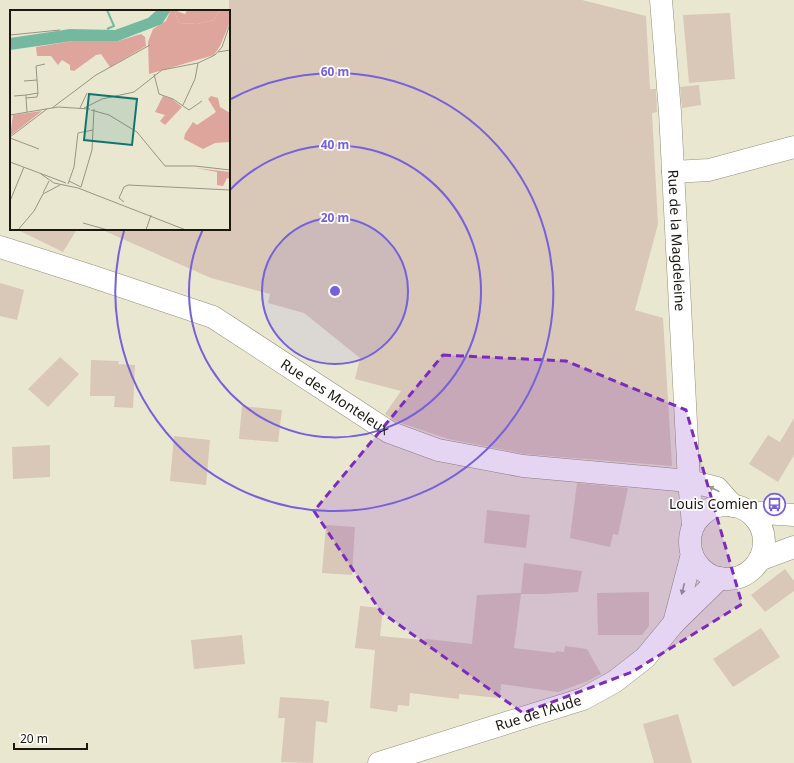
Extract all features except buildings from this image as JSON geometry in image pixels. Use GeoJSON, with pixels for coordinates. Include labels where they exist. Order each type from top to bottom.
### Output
{"type":"FeatureCollection","features":[{"type":"Feature","properties":{"kind":"street","name":"Rue de la Magdeleine"},"geometry":{"type":"LineString","coordinates":[[661,0],[670,112],[689,481],[693,525]]}},
{"type":"Feature","properties":{"kind":"street"},"geometry":{"type":"LineString","coordinates":[[673,172],[709,170],[794,147]]}},
{"type":"Feature","properties":{"kind":"street","name":"Rue des Monteleux"},"geometry":{"type":"LineString","coordinates":[[0,247],[213,317],[389,432],[438,450],[523,466],[689,481],[717,488],[741,509]]}},
{"type":"Feature","properties":{"kind":"street"},"geometry":{"type":"LineString","coordinates":[[741,509],[760,526],[764,544],[759,560],[749,572],[735,578],[720,578],[708,574],[698,566],[692,554],[690,544],[690,534],[693,525],[703,513],[718,506],[794,515]]}},
{"type":"Feature","properties":{"kind":"street"},"geometry":{"type":"LineString","coordinates":[[759,560],[794,547]]}},
{"type":"Feature","properties":{"kind":"street"},"geometry":{"type":"LineString","coordinates":[[674,624],[692,554]]}},
{"type":"Feature","properties":{"kind":"street","name":"Rue de l'Aude"},"geometry":{"type":"LineString","coordinates":[[379,763],[583,699],[614,682],[645,658],[674,624],[720,578]]}},
{"type":"Feature","properties":{"kind":"highlighted area"},"geometry":{"type":"Polygon","coordinates":[[[443,355],[566,361],[686,410],[742,604],[632,672],[523,713],[381,612],[314,511],[443,355]]]}},
{"type":"Feature","properties":{"kind":"place","name":"Louis Comien"},"geometry":{"type":"Point","coordinates":[774,504]}}]}
